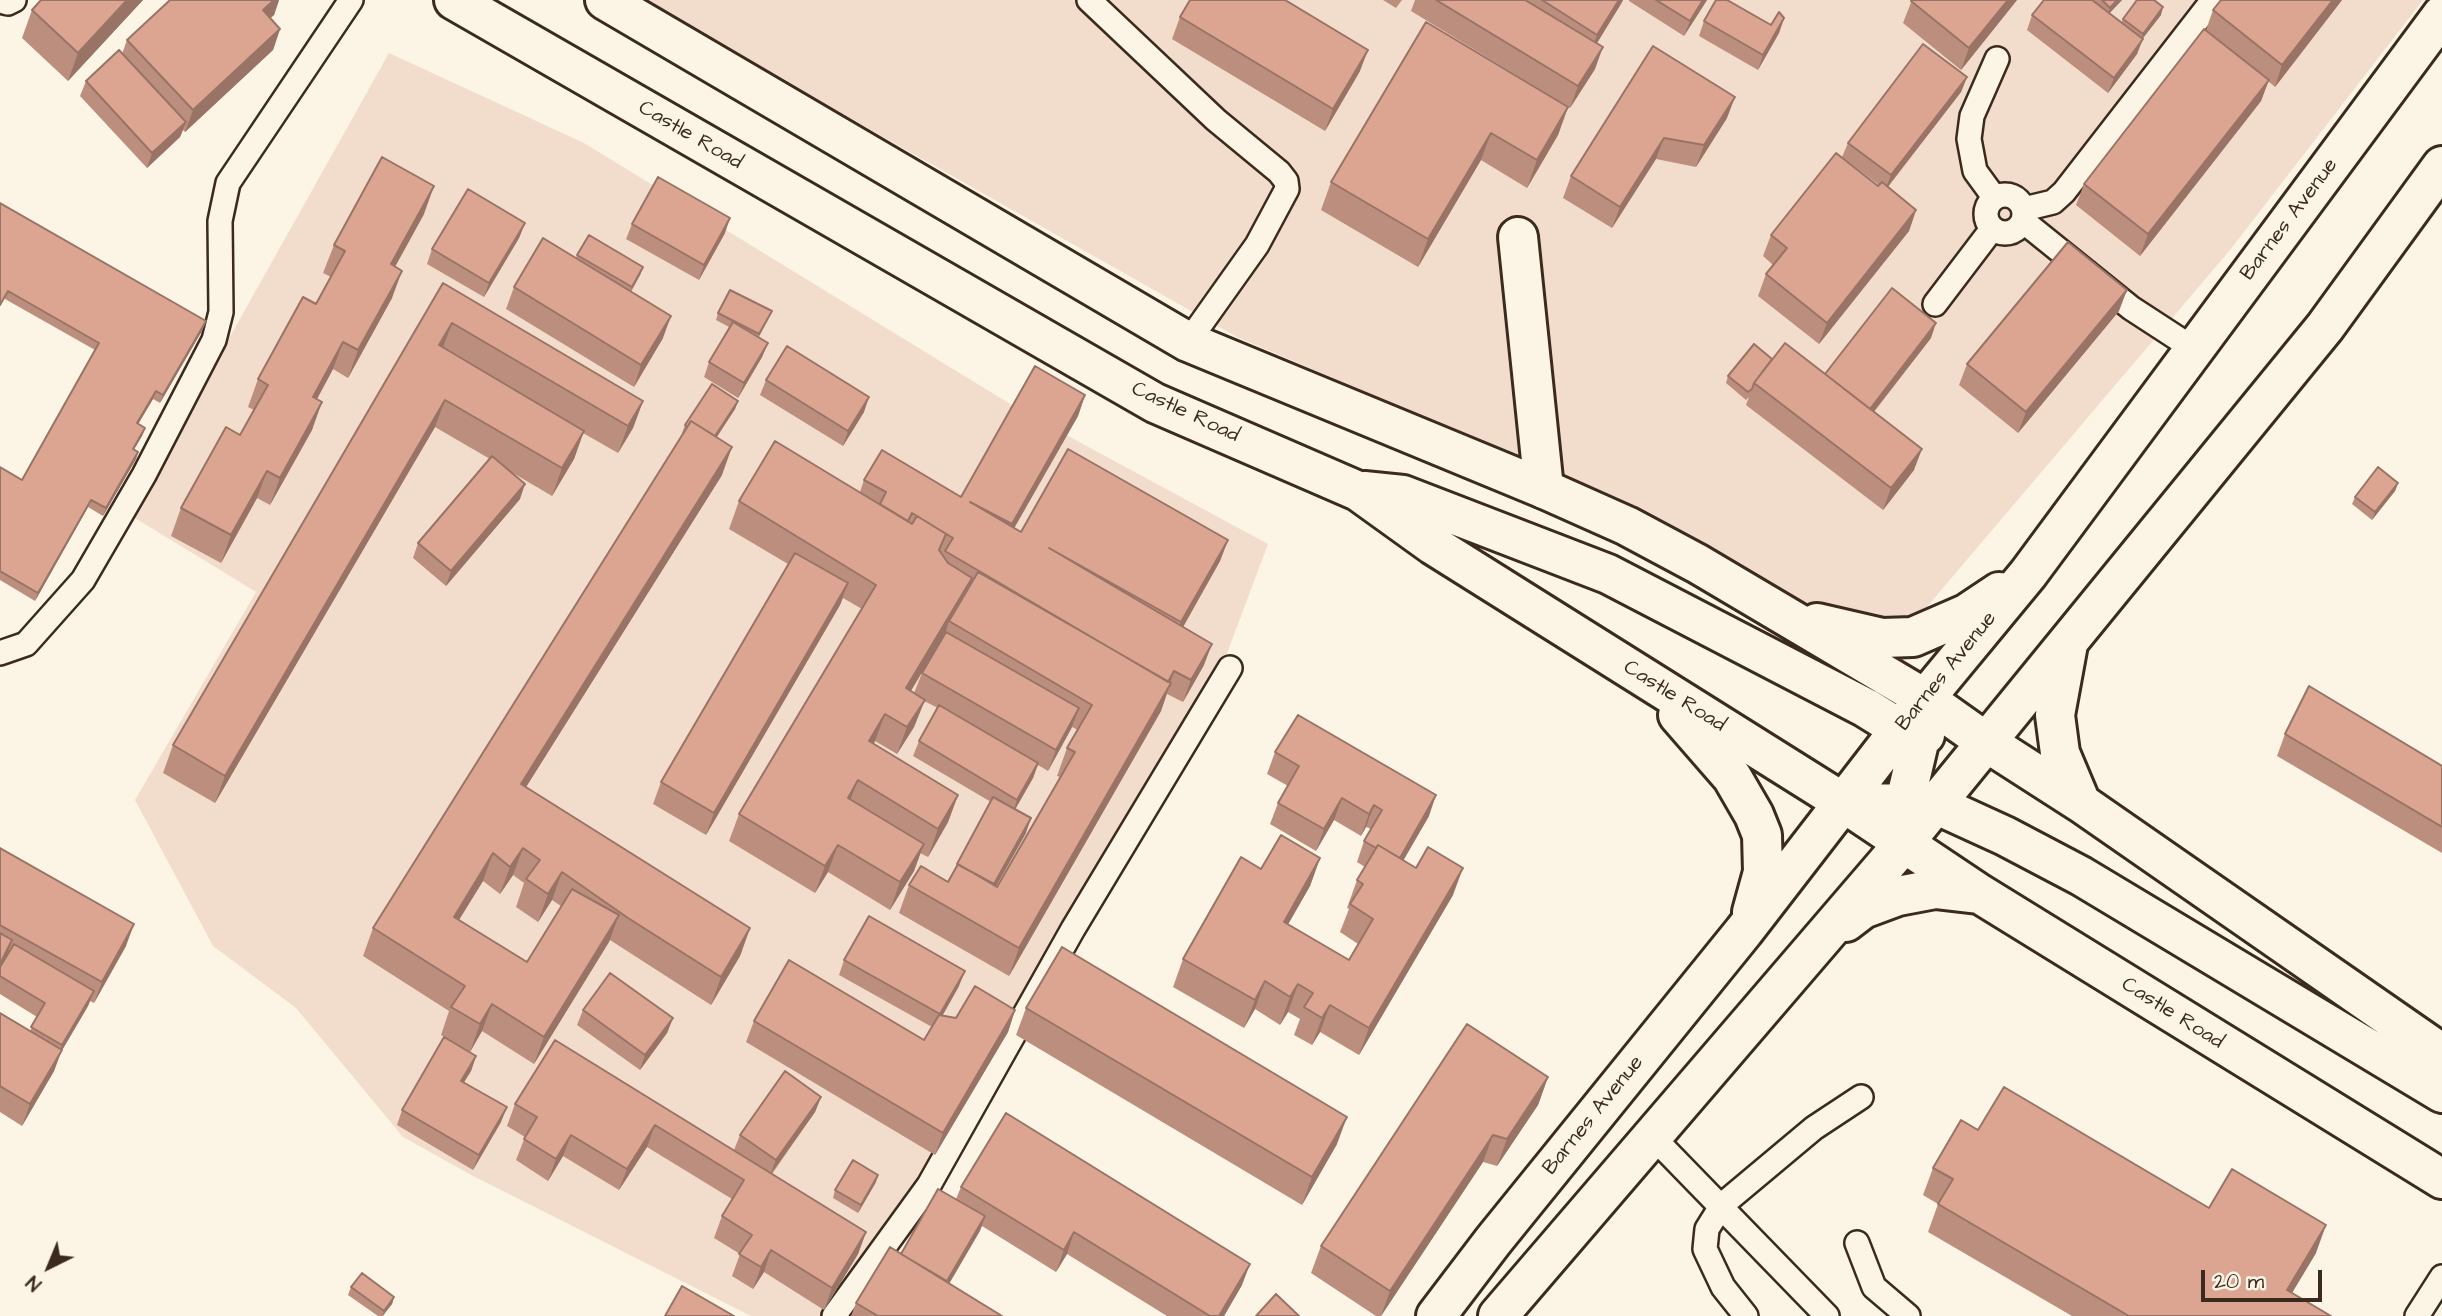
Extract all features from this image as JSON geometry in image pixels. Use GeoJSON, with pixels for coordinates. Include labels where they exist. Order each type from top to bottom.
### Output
{"type":"FeatureCollection","features":[{"type":"Feature","properties":{"kind":"main road","name":"Castle Road"},"geometry":{"type":"LineString","coordinates":[[454,0],[1156,403],[1358,491],[1433,545],[1844,803],[1980,894],[2279,1081],[2442,1179]]}},
{"type":"Feature","properties":{"kind":"main road"},"geometry":{"type":"LineString","coordinates":[[605,0],[1188,342],[1544,489],[1627,526],[1698,564],[1774,611],[1915,720],[1920,803],[1904,843],[1498,1316]]}},
{"type":"Feature","properties":{"kind":"main road","name":"Barnes Avenue"},"geometry":{"type":"LineString","coordinates":[[1436,1316],[1844,803],[1915,720],[2028,574],[2442,15]]}},
{"type":"Feature","properties":{"kind":"main road"},"geometry":{"type":"LineString","coordinates":[[1920,803],[1986,742],[2325,327],[2442,166]]}},
{"type":"Feature","properties":{"kind":"main road"},"geometry":{"type":"LineString","coordinates":[[1518,237],[1544,489]]}},
{"type":"Feature","properties":{"kind":"main road"},"geometry":{"type":"LineString","coordinates":[[1358,491],[1403,495],[1608,574],[1866,708],[1986,742],[2081,803],[2442,1056]]}},
{"type":"Feature","properties":{"kind":"main road"},"geometry":{"type":"LineString","coordinates":[[1774,611],[1857,634],[1882,638],[1913,637],[1966,614],[2028,574]]}},
{"type":"Feature","properties":{"kind":"main road"},"geometry":{"type":"LineString","coordinates":[[2069,639],[2055,715],[2060,752],[2081,803]]}},
{"type":"Feature","properties":{"kind":"main road"},"geometry":{"type":"LineString","coordinates":[[1646,679],[1712,752],[1745,796],[1762,835],[1763,872],[1756,904],[1744,931]]}},
{"type":"Feature","properties":{"kind":"main road"},"geometry":{"type":"LineString","coordinates":[[1844,803],[1920,803],[2005,836],[2081,876],[2442,1093]]}},
{"type":"Feature","properties":{"kind":"main road"},"geometry":{"type":"LineString","coordinates":[[1813,947],[1863,909],[1898,896],[1935,889],[1980,894]]}},
{"type":"Feature","properties":{"kind":"lane"},"geometry":{"type":"LineString","coordinates":[[0,1],[8,3],[14,0]]}},
{"type":"Feature","properties":{"kind":"lane"},"geometry":{"type":"LineString","coordinates":[[0,653],[26,643],[83,580],[144,475],[215,340],[220,312],[220,221],[228,183],[351,0]]}},
{"type":"Feature","properties":{"kind":"lane"},"geometry":{"type":"LineString","coordinates":[[1089,0],[1216,120],[1279,172],[1286,181],[1287,189],[1257,245],[1188,342]]}},
{"type":"Feature","properties":{"kind":"lane"},"geometry":{"type":"LineString","coordinates":[[2194,349],[2131,308],[2024,215],[2017,199],[2006,194],[1994,197],[1987,206],[1986,218],[1992,229],[2004,233],[2015,230],[2024,215],[2053,202],[2064,192],[2213,0]]}},
{"type":"Feature","properties":{"kind":"lane"},"geometry":{"type":"LineString","coordinates":[[1994,197],[1975,171],[1969,139],[1972,116],[1997,59]]}},
{"type":"Feature","properties":{"kind":"lane"},"geometry":{"type":"LineString","coordinates":[[1935,304],[1992,229]]}},
{"type":"Feature","properties":{"kind":"lane"},"geometry":{"type":"LineString","coordinates":[[834,1316],[929,1185],[1073,929],[1230,668]]}},
{"type":"Feature","properties":{"kind":"lane"},"geometry":{"type":"LineString","coordinates":[[1746,1316],[1723,1287],[1705,1248],[1707,1229],[1722,1205],[1814,1128],[1861,1097]]}},
{"type":"Feature","properties":{"kind":"lane"},"geometry":{"type":"LineString","coordinates":[[1652,1136],[1827,1316]]}},
{"type":"Feature","properties":{"kind":"lane"},"geometry":{"type":"LineString","coordinates":[[1857,1243],[1874,1287],[1908,1316]]}},
{"type":"Feature","properties":{"kind":"lane"},"geometry":{"type":"LineString","coordinates":[[2417,1316],[2442,1277]]}},
{"type":"Feature","properties":{"kind":"shaded area"},"geometry":{"type":"Polygon","coordinates":[[[641,0],[2423,0],[2230,250],[1892,648],[1568,478],[1237,337],[641,0]]]}},
{"type":"Feature","properties":{"kind":"shaded area"},"geometry":{"type":"Polygon","coordinates":[[[389,53],[584,143],[1020,410],[1268,544],[1220,672],[839,1316],[751,1316],[473,1176],[403,1137],[296,1008],[213,946],[135,800],[256,592],[130,515],[389,53]]]}},
{"type":"Feature","properties":{"kind":"building"},"geometry":{"type":"Polygon","coordinates":[[[41,0],[127,0],[78,53],[32,10],[41,0]]]}},
{"type":"Feature","properties":{"kind":"building"},"geometry":{"type":"Polygon","coordinates":[[[170,0],[274,0],[263,10],[280,29],[193,110],[127,40],[170,0]]]}},
{"type":"Feature","properties":{"kind":"building"},"geometry":{"type":"Polygon","coordinates":[[[1190,0],[1285,0],[1368,50],[1333,109],[1180,17],[1190,0]]]}},
{"type":"Feature","properties":{"kind":"building"},"geometry":{"type":"Polygon","coordinates":[[[1436,0],[1525,0],[1603,47],[1578,86],[1436,0]]]}},
{"type":"Feature","properties":{"kind":"building"},"geometry":{"type":"Polygon","coordinates":[[[1542,0],[1619,0],[1597,35],[1542,0]]]}},
{"type":"Feature","properties":{"kind":"building"},"geometry":{"type":"Polygon","coordinates":[[[1656,0],[1703,0],[1690,21],[1656,0]]]}},
{"type":"Feature","properties":{"kind":"building"},"geometry":{"type":"Polygon","coordinates":[[[1716,0],[1727,0],[1771,25],[1779,12],[1784,18],[1763,55],[1704,21],[1716,0]]]}},
{"type":"Feature","properties":{"kind":"building"},"geometry":{"type":"Polygon","coordinates":[[[1912,0],[2008,0],[1969,48],[1912,0]]]}},
{"type":"Feature","properties":{"kind":"building"},"geometry":{"type":"Polygon","coordinates":[[[2044,0],[2092,0],[2143,39],[2114,78],[2032,15],[2044,0]]]}},
{"type":"Feature","properties":{"kind":"building"},"geometry":{"type":"Polygon","coordinates":[[[2102,0],[2117,0],[2110,8],[2102,0]]]}},
{"type":"Feature","properties":{"kind":"building"},"geometry":{"type":"Polygon","coordinates":[[[2137,0],[2154,0],[2163,7],[2143,34],[2123,19],[2137,0]]]}},
{"type":"Feature","properties":{"kind":"building"},"geometry":{"type":"Polygon","coordinates":[[[2221,0],[2333,0],[2282,65],[2213,10],[2221,0]]]}},
{"type":"Feature","properties":{"kind":"building"},"geometry":{"type":"Polygon","coordinates":[[[1426,22],[1568,107],[1537,160],[1491,133],[1428,239],[1331,182],[1426,22]]]}},
{"type":"Feature","properties":{"kind":"building"},"geometry":{"type":"Polygon","coordinates":[[[2204,29],[2269,80],[2148,234],[2084,184],[2204,29]]]}},
{"type":"Feature","properties":{"kind":"building"},"geometry":{"type":"Polygon","coordinates":[[[1923,44],[1967,77],[1891,175],[1848,143],[1923,44]]]}},
{"type":"Feature","properties":{"kind":"building"},"geometry":{"type":"Polygon","coordinates":[[[1653,46],[1735,97],[1704,145],[1664,138],[1620,207],[1571,176],[1653,46]]]}},
{"type":"Feature","properties":{"kind":"building"},"geometry":{"type":"Polygon","coordinates":[[[119,50],[186,122],[152,153],[86,81],[119,50]]]}},
{"type":"Feature","properties":{"kind":"building"},"geometry":{"type":"Polygon","coordinates":[[[1836,153],[1878,186],[1882,182],[1916,210],[1827,323],[1766,274],[1787,248],[1771,235],[1836,153]]]}},
{"type":"Feature","properties":{"kind":"building"},"geometry":{"type":"Polygon","coordinates":[[[382,157],[434,186],[391,264],[402,271],[358,350],[343,342],[313,397],[322,402],[280,478],[267,471],[231,535],[181,508],[226,427],[240,435],[268,385],[258,379],[303,297],[316,304],[345,251],[334,245],[382,157]]]}},
{"type":"Feature","properties":{"kind":"building"},"geometry":{"type":"Polygon","coordinates":[[[658,177],[730,218],[704,265],[632,224],[658,177]]]}},
{"type":"Feature","properties":{"kind":"building"},"geometry":{"type":"Polygon","coordinates":[[[468,189],[525,223],[489,283],[432,249],[468,189]]]}},
{"type":"Feature","properties":{"kind":"building"},"geometry":{"type":"Polygon","coordinates":[[[0,203],[206,321],[163,395],[156,391],[137,423],[145,428],[133,449],[138,452],[106,508],[91,500],[38,593],[0,571],[0,467],[22,480],[99,343],[8,291],[0,305],[0,203]]]}},
{"type":"Feature","properties":{"kind":"building"},"geometry":{"type":"Polygon","coordinates":[[[589,235],[643,267],[632,287],[577,255],[589,235]]]}},
{"type":"Feature","properties":{"kind":"building"},"geometry":{"type":"Polygon","coordinates":[[[543,238],[671,316],[641,365],[514,287],[543,238]]]}},
{"type":"Feature","properties":{"kind":"building"},"geometry":{"type":"Polygon","coordinates":[[[2068,242],[2127,290],[2026,412],[1967,364],[2068,242]]]}},
{"type":"Feature","properties":{"kind":"building"},"geometry":{"type":"Polygon","coordinates":[[[443,283],[643,401],[628,426],[452,323],[439,345],[584,431],[562,468],[445,400],[225,776],[173,745],[443,283]]]}},
{"type":"Feature","properties":{"kind":"building"},"geometry":{"type":"Polygon","coordinates":[[[1892,288],[1936,323],[1870,409],[1825,374],[1892,288]]]}},
{"type":"Feature","properties":{"kind":"building"},"geometry":{"type":"Polygon","coordinates":[[[730,290],[772,311],[759,334],[718,313],[730,290]]]}},
{"type":"Feature","properties":{"kind":"building"},"geometry":{"type":"Polygon","coordinates":[[[733,322],[768,343],[744,383],[709,362],[733,322]]]}},
{"type":"Feature","properties":{"kind":"building"},"geometry":{"type":"Polygon","coordinates":[[[1785,343],[1922,449],[1891,488],[1754,383],[1785,343]]]}},
{"type":"Feature","properties":{"kind":"building"},"geometry":{"type":"Polygon","coordinates":[[[1754,344],[1772,359],[1748,392],[1728,376],[1754,344]]]}},
{"type":"Feature","properties":{"kind":"building"},"geometry":{"type":"Polygon","coordinates":[[[787,346],[869,397],[848,431],[766,380],[787,346]]]}},
{"type":"Feature","properties":{"kind":"building"},"geometry":{"type":"Polygon","coordinates":[[[1035,366],[1085,395],[1012,524],[970,502],[1021,532],[1068,449],[1228,540],[1181,622],[1049,548],[1212,644],[1191,680],[1174,671],[1168,682],[945,551],[953,538],[912,513],[908,521],[880,504],[886,492],[864,480],[882,450],[961,497],[1035,366]]]}},
{"type":"Feature","properties":{"kind":"building"},"geometry":{"type":"Polygon","coordinates":[[[712,384],[738,401],[715,436],[691,421],[687,427],[685,425],[712,384]]]}},
{"type":"Feature","properties":{"kind":"building"},"geometry":{"type":"Polygon","coordinates":[[[691,421],[732,447],[521,784],[750,928],[721,977],[562,872],[548,894],[526,879],[540,860],[523,848],[510,867],[493,853],[454,917],[527,962],[572,889],[619,915],[544,1037],[492,1004],[480,1024],[451,1007],[465,986],[373,928],[691,421]]]}},
{"type":"Feature","properties":{"kind":"building"},"geometry":{"type":"Polygon","coordinates":[[[775,441],[912,524],[917,516],[946,534],[939,550],[948,563],[972,578],[906,688],[925,700],[907,727],[885,714],[869,741],[958,795],[938,829],[858,780],[848,798],[924,844],[900,882],[838,845],[825,866],[739,814],[876,585],[739,501],[775,441]]]}},
{"type":"Feature","properties":{"kind":"building"},"geometry":{"type":"Polygon","coordinates":[[[492,456],[525,484],[451,571],[418,543],[492,456]]]}},
{"type":"Feature","properties":{"kind":"building"},"geometry":{"type":"Polygon","coordinates":[[[2378,467],[2398,483],[2375,512],[2355,497],[2378,467]]]}},
{"type":"Feature","properties":{"kind":"building"},"geometry":{"type":"Polygon","coordinates":[[[795,553],[848,583],[714,813],[661,782],[795,553]]]}},
{"type":"Feature","properties":{"kind":"building"},"geometry":{"type":"Polygon","coordinates":[[[978,572],[1171,683],[1019,948],[909,885],[921,866],[948,882],[958,864],[997,887],[1075,752],[1067,748],[1092,705],[949,621],[978,572]]]}},
{"type":"Feature","properties":{"kind":"building"},"geometry":{"type":"Polygon","coordinates":[[[946,632],[1079,708],[1056,750],[922,673],[946,632]]]}},
{"type":"Feature","properties":{"kind":"building"},"geometry":{"type":"Polygon","coordinates":[[[2309,686],[2442,766],[2442,827],[2285,734],[2309,686]]]}},
{"type":"Feature","properties":{"kind":"building"},"geometry":{"type":"Polygon","coordinates":[[[939,705],[1038,763],[1017,800],[919,741],[939,705]]]}},
{"type":"Feature","properties":{"kind":"building"},"geometry":{"type":"Polygon","coordinates":[[[1298,715],[1436,795],[1400,858],[1378,845],[1376,848],[1364,841],[1382,810],[1374,805],[1369,814],[1342,798],[1324,829],[1278,803],[1299,766],[1275,752],[1298,715]]]}},
{"type":"Feature","properties":{"kind":"building"},"geometry":{"type":"Polygon","coordinates":[[[993,797],[1031,818],[994,884],[957,864],[993,797]]]}},
{"type":"Feature","properties":{"kind":"building"},"geometry":{"type":"Polygon","coordinates":[[[1281,835],[1320,858],[1284,922],[1349,960],[1373,919],[1350,904],[1363,884],[1357,880],[1378,845],[1416,868],[1428,847],[1463,868],[1369,1028],[1330,1005],[1322,1018],[1304,1007],[1313,993],[1298,984],[1290,997],[1265,981],[1255,1000],[1183,959],[1241,857],[1261,869],[1281,835]]]}},
{"type":"Feature","properties":{"kind":"building"},"geometry":{"type":"Polygon","coordinates":[[[0,848],[134,924],[102,982],[0,925],[0,848]]]}},
{"type":"Feature","properties":{"kind":"building"},"geometry":{"type":"Polygon","coordinates":[[[869,916],[965,971],[940,1014],[844,960],[869,916]]]}},
{"type":"Feature","properties":{"kind":"building"},"geometry":{"type":"Polygon","coordinates":[[[0,933],[12,940],[0,964],[0,933]]]}},
{"type":"Feature","properties":{"kind":"building"},"geometry":{"type":"Polygon","coordinates":[[[14,944],[94,991],[62,1045],[31,1027],[45,1003],[0,976],[0,967],[14,944]]]}},
{"type":"Feature","properties":{"kind":"building"},"geometry":{"type":"Polygon","coordinates":[[[1062,947],[1347,1117],[1312,1177],[1026,1008],[1062,947]]]}},
{"type":"Feature","properties":{"kind":"building"},"geometry":{"type":"Polygon","coordinates":[[[789,960],[924,1040],[939,1015],[956,1018],[975,986],[1015,1010],[943,1133],[754,1021],[789,960]]]}},
{"type":"Feature","properties":{"kind":"building"},"geometry":{"type":"Polygon","coordinates":[[[610,973],[673,1018],[645,1055],[583,1010],[610,973]]]}},
{"type":"Feature","properties":{"kind":"building"},"geometry":{"type":"Polygon","coordinates":[[[0,1013],[62,1050],[30,1104],[0,1086],[0,1013]]]}},
{"type":"Feature","properties":{"kind":"building"},"geometry":{"type":"Polygon","coordinates":[[[1467,1024],[1548,1077],[1507,1139],[1493,1135],[1390,1291],[1321,1246],[1467,1024]]]}},
{"type":"Feature","properties":{"kind":"building"},"geometry":{"type":"Polygon","coordinates":[[[444,1037],[476,1056],[461,1081],[507,1107],[479,1155],[402,1110],[444,1037]]]}},
{"type":"Feature","properties":{"kind":"building"},"geometry":{"type":"Polygon","coordinates":[[[555,1040],[866,1232],[832,1288],[771,1250],[761,1267],[739,1254],[752,1235],[722,1216],[744,1180],[655,1125],[627,1169],[571,1135],[556,1159],[524,1139],[537,1117],[515,1104],[555,1040]]]}},
{"type":"Feature","properties":{"kind":"building"},"geometry":{"type":"Polygon","coordinates":[[[785,1071],[821,1097],[776,1160],[740,1135],[785,1071]]]}},
{"type":"Feature","properties":{"kind":"building"},"geometry":{"type":"Polygon","coordinates":[[[2004,1087],[2209,1208],[2232,1169],[2326,1225],[2287,1290],[2331,1316],[2129,1316],[1938,1204],[1953,1179],[1933,1168],[1961,1120],[1978,1130],[2004,1087]]]}},
{"type":"Feature","properties":{"kind":"building"},"geometry":{"type":"Polygon","coordinates":[[[1006,1113],[1250,1264],[1219,1316],[1210,1316],[1074,1232],[1064,1250],[961,1187],[1006,1113]]]}},
{"type":"Feature","properties":{"kind":"building"},"geometry":{"type":"Polygon","coordinates":[[[853,1160],[878,1175],[861,1205],[835,1190],[853,1160]]]}},
{"type":"Feature","properties":{"kind":"building"},"geometry":{"type":"Polygon","coordinates":[[[938,1189],[985,1216],[947,1281],[901,1254],[938,1189]]]}},
{"type":"Feature","properties":{"kind":"building"},"geometry":{"type":"Polygon","coordinates":[[[890,1247],[1002,1316],[878,1316],[856,1303],[890,1247]]]}},
{"type":"Feature","properties":{"kind":"building"},"geometry":{"type":"Polygon","coordinates":[[[362,1273],[394,1297],[384,1311],[351,1287],[362,1273]]]}},
{"type":"Feature","properties":{"kind":"building"},"geometry":{"type":"Polygon","coordinates":[[[682,1286],[734,1316],[665,1316],[682,1286]]]}},
{"type":"Feature","properties":{"kind":"building"},"geometry":{"type":"Polygon","coordinates":[[[1276,1294],[1299,1316],[1256,1316],[1276,1294]]]}}]}
